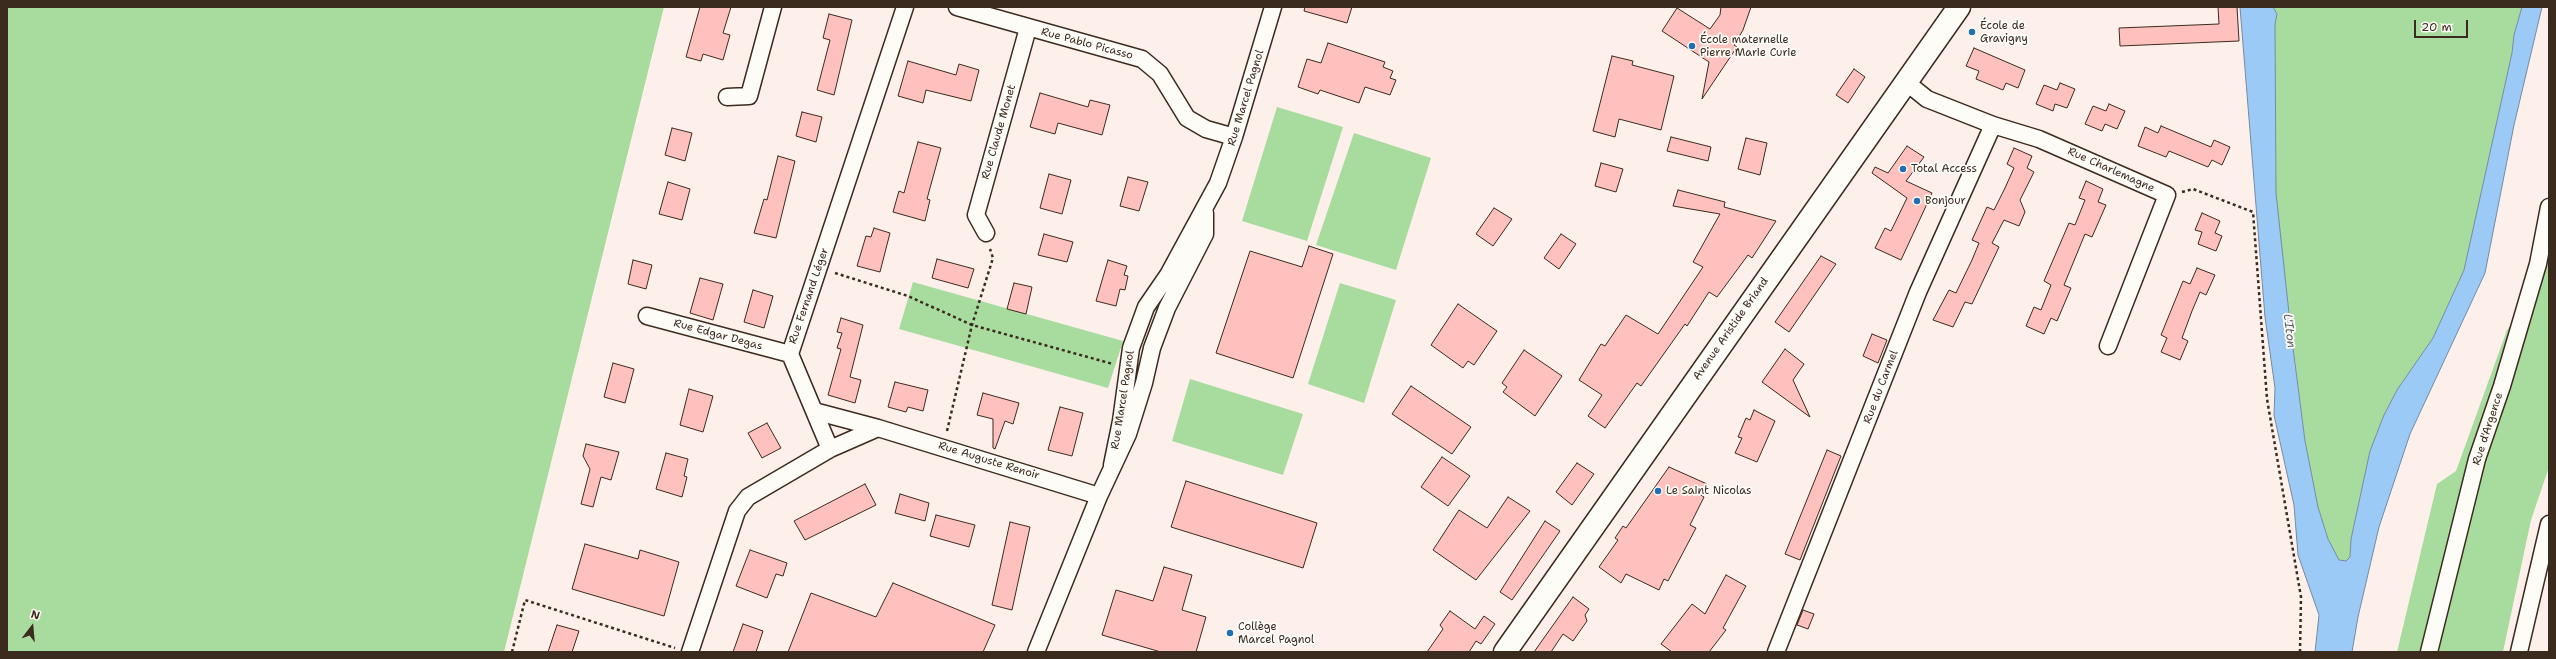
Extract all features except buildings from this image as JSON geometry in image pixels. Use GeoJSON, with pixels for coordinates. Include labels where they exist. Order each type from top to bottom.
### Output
{"type":"FeatureCollection","features":[{"type":"Feature","properties":{"kind":"main road","name":"Avenue Aristide Briand"},"geometry":{"type":"LineString","coordinates":[[1505,652],[1959,7]]}},
{"type":"Feature","properties":{"kind":"street"},"geometry":{"type":"LineString","coordinates":[[726,97],[749,96],[773,7]]}},
{"type":"Feature","properties":{"kind":"street","name":"Rue Fernand Léger"},"geometry":{"type":"LineString","coordinates":[[830,449],[790,354],[905,7]]}},
{"type":"Feature","properties":{"kind":"street","name":"Rue Pablo Picasso"},"geometry":{"type":"LineString","coordinates":[[957,7],[1142,59],[1160,74],[1187,118],[1206,129],[1234,137]]}},
{"type":"Feature","properties":{"kind":"street","name":"Rue Marcel Pagnol"},"geometry":{"type":"LineString","coordinates":[[1112,465],[1121,421],[1127,368],[1131,348],[1146,307],[1168,275],[1205,209],[1234,137],[1273,7]]}},
{"type":"Feature","properties":{"kind":"street","name":"Rue Claude Monet"},"geometry":{"type":"LineString","coordinates":[[986,233],[976,215],[1028,28]]}},
{"type":"Feature","properties":{"kind":"street","name":"Rue Charlemagne"},"geometry":{"type":"LineString","coordinates":[[1906,82],[1927,99],[1993,125],[2039,139],[2168,195],[2108,346]]}},
{"type":"Feature","properties":{"kind":"street","name":"Rue du Carmel"},"geometry":{"type":"LineString","coordinates":[[1776,652],[1918,292],[1993,125]]}},
{"type":"Feature","properties":{"kind":"street","name":"Rue d'Argence"},"geometry":{"type":"LineString","coordinates":[[2429,652],[2477,458],[2502,386],[2538,264],[2549,207]]}},
{"type":"Feature","properties":{"kind":"street","name":"Rue Marcel Pagnol"},"geometry":{"type":"LineString","coordinates":[[1036,652],[1112,465],[1128,434],[1144,383],[1152,348],[1167,308],[1204,234],[1205,209]]}},
{"type":"Feature","properties":{"kind":"street","name":"Rue Edgar Degas"},"geometry":{"type":"LineString","coordinates":[[647,316],[790,354]]}},
{"type":"Feature","properties":{"kind":"street","name":"Rue Auguste Renoir"},"geometry":{"type":"LineString","coordinates":[[814,411],[943,447],[1099,496]]}},
{"type":"Feature","properties":{"kind":"street"},"geometry":{"type":"LineString","coordinates":[[685,651],[737,511],[748,497],[830,449],[878,428]]}},
{"type":"Feature","properties":{"kind":"street"},"geometry":{"type":"LineString","coordinates":[[2519,652],[2549,526]]}},
{"type":"Feature","properties":{"kind":"path"},"geometry":{"type":"LineString","coordinates":[[2168,195],[2193,189],[2253,212],[2267,399],[2302,597],[2300,652]]}},
{"type":"Feature","properties":{"kind":"path"},"geometry":{"type":"LineString","coordinates":[[943,447],[972,325],[993,258],[986,233]]}},
{"type":"Feature","properties":{"kind":"path"},"geometry":{"type":"LineString","coordinates":[[819,268],[908,296],[972,325],[1127,368]]}},
{"type":"Feature","properties":{"kind":"path"},"geometry":{"type":"LineString","coordinates":[[512,652],[525,600],[685,651]]}},
{"type":"Feature","properties":{"kind":"green space"},"geometry":{"type":"Polygon","coordinates":[[[7,7],[664,7],[504,652],[7,652],[7,7]]]}},
{"type":"Feature","properties":{"kind":"green space"},"geometry":{"type":"Polygon","coordinates":[[[2273,7],[2522,7],[2514,35],[2512,53],[2464,270],[2433,338],[2397,390],[2384,415],[2370,451],[2351,539],[2350,557],[2346,561],[2339,560],[2328,539],[2318,507],[2305,441],[2280,239],[2276,193],[2275,24],[2277,14],[2273,7]]]}},
{"type":"Feature","properties":{"kind":"green space"},"geometry":{"type":"Polygon","coordinates":[[[1277,107],[1343,127],[1307,241],[1242,221],[1277,107]]]}},
{"type":"Feature","properties":{"kind":"green space"},"geometry":{"type":"Polygon","coordinates":[[[1354,133],[1431,158],[1396,270],[1316,245],[1354,133]]]}},
{"type":"Feature","properties":{"kind":"green space"},"geometry":{"type":"Polygon","coordinates":[[[2549,230],[2549,467],[2531,520],[2503,652],[2397,652],[2437,484],[2456,471],[2507,330],[2534,296],[2549,230]]]}},
{"type":"Feature","properties":{"kind":"green space"},"geometry":{"type":"Polygon","coordinates":[[[913,282],[1123,341],[1108,388],[899,329],[913,282]]]}},
{"type":"Feature","properties":{"kind":"green space"},"geometry":{"type":"Polygon","coordinates":[[[1340,283],[1396,300],[1364,403],[1308,384],[1340,283]]]}},
{"type":"Feature","properties":{"kind":"green space"},"geometry":{"type":"Polygon","coordinates":[[[1190,379],[1303,414],[1283,475],[1172,441],[1190,379]]]}},
{"type":"Feature","properties":{"kind":"water","name":"L'Iton"},"geometry":{"type":"Polygon","coordinates":[[[2240,7],[2273,7],[2277,14],[2275,24],[2276,193],[2291,332],[2305,441],[2318,507],[2328,539],[2339,560],[2346,561],[2350,557],[2351,539],[2370,451],[2384,415],[2397,390],[2433,338],[2464,270],[2512,53],[2514,35],[2522,7],[2542,7],[2514,125],[2485,273],[2410,434],[2379,527],[2358,617],[2352,652],[2315,652],[2319,615],[2298,555],[2294,505],[2274,415],[2275,388],[2265,317],[2240,7]]]}},
{"type":"Feature","properties":{"kind":"place","name":"École de Gravigny"},"geometry":{"type":"Point","coordinates":[1972,32]}},
{"type":"Feature","properties":{"kind":"place","name":"École maternelle Pierre Marie Curie"},"geometry":{"type":"Point","coordinates":[1692,46]}},
{"type":"Feature","properties":{"kind":"place","name":"Total Access"},"geometry":{"type":"Point","coordinates":[1903,169]}},
{"type":"Feature","properties":{"kind":"place","name":"Bonjour"},"geometry":{"type":"Point","coordinates":[1917,201]}},
{"type":"Feature","properties":{"kind":"place","name":"Le Saint Nicolas"},"geometry":{"type":"Point","coordinates":[1658,491]}},
{"type":"Feature","properties":{"kind":"place","name":"Collège Marcel Pagnol"},"geometry":{"type":"Point","coordinates":[1230,633]}}]}
